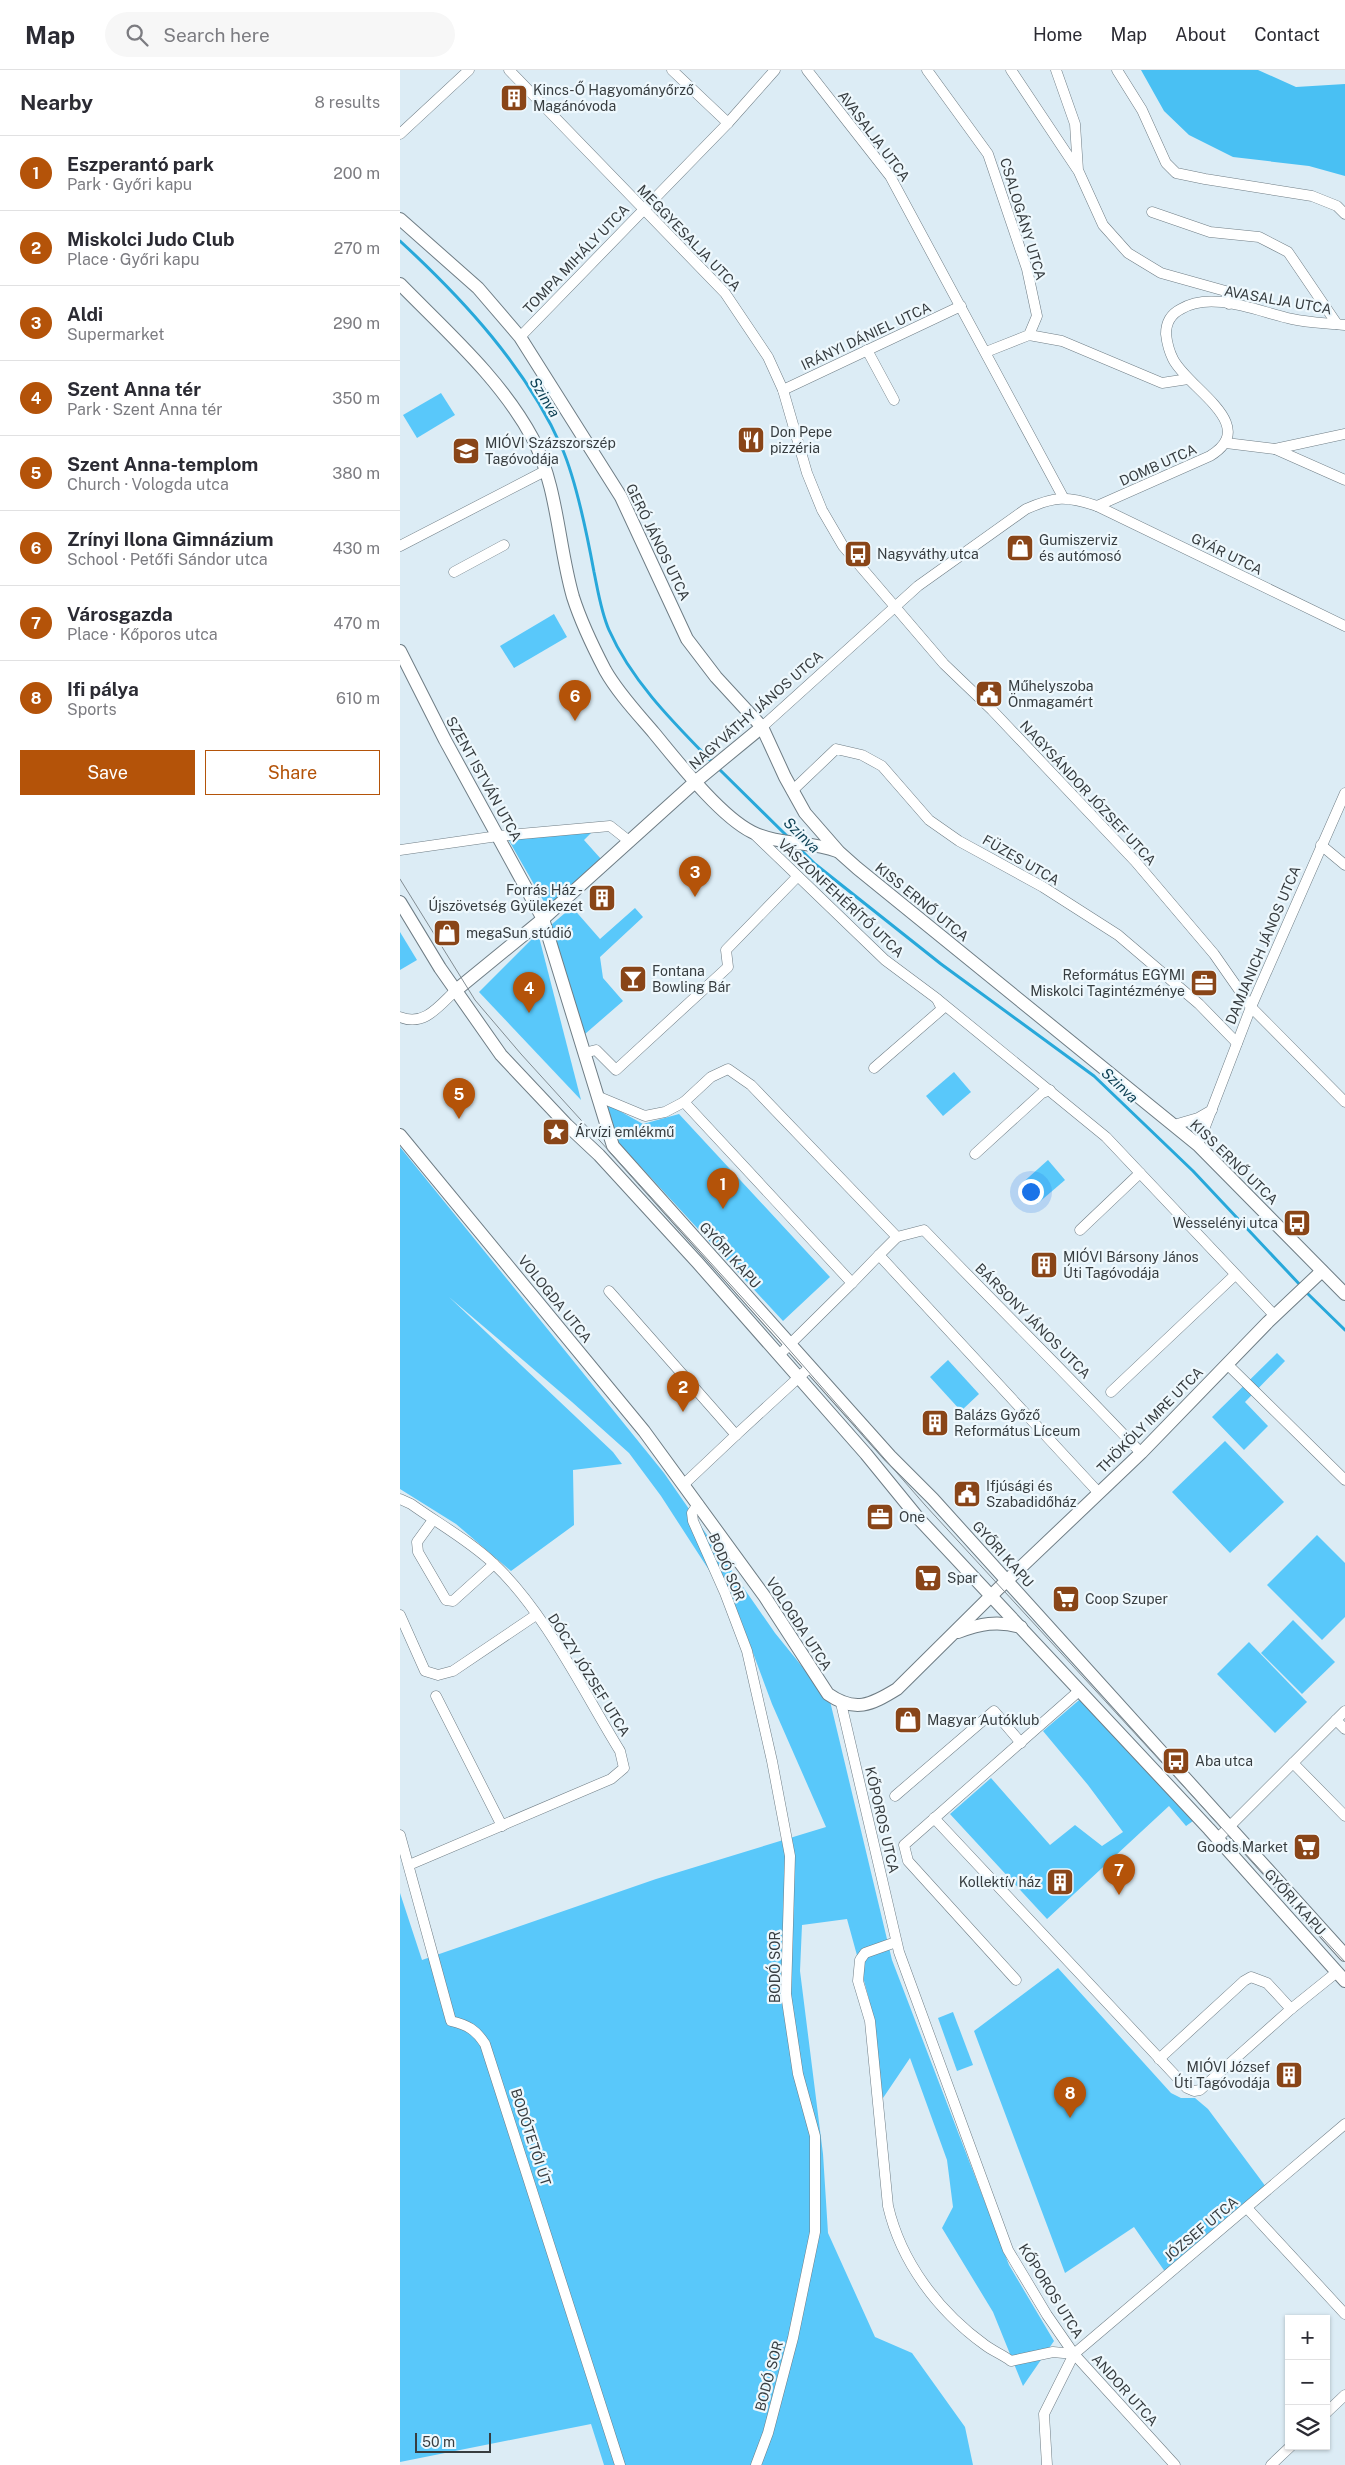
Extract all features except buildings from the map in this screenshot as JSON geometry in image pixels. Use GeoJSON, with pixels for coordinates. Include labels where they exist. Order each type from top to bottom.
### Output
{"type":"FeatureCollection","features":[{"type":"Feature","properties":{"kind":"street"},"geometry":{"type":"LineString","coordinates":[[400,134],[469,70]]}},
{"type":"Feature","properties":{"kind":"street","name":"MEGGYESALJA UTCA"},"geometry":{"type":"LineString","coordinates":[[509,70],[642,210],[725,293],[768,356],[783,390],[807,473],[822,510],[843,546],[895,608]]}},
{"type":"Feature","properties":{"kind":"street"},"geometry":{"type":"LineString","coordinates":[[672,70],[728,123]]}},
{"type":"Feature","properties":{"kind":"street","name":"TOMPA MIHÁLY UTCA"},"geometry":{"type":"LineString","coordinates":[[520,337],[728,123],[775,70]]}},
{"type":"Feature","properties":{"kind":"street","name":"AVASALJA UTCA"},"geometry":{"type":"LineString","coordinates":[[807,70],[890,176],[1063,497]]}},
{"type":"Feature","properties":{"kind":"street","name":"CSALOGÁNY UTCA"},"geometry":{"type":"LineString","coordinates":[[927,70],[988,154],[1026,269],[1036,316],[1029,335]]}},
{"type":"Feature","properties":{"kind":"street"},"geometry":{"type":"LineString","coordinates":[[1012,70],[1078,170],[1103,225],[1128,254],[1161,273],[1229,292],[1229,304]]}},
{"type":"Feature","properties":{"kind":"street"},"geometry":{"type":"LineString","coordinates":[[1056,70],[1075,124],[1078,170]]}},
{"type":"Feature","properties":{"kind":"street"},"geometry":{"type":"LineString","coordinates":[[1117,70],[1142,110],[1166,163],[1176,173],[1312,196],[1337,206],[1345,214]]}},
{"type":"Feature","properties":{"kind":"street"},"geometry":{"type":"LineString","coordinates":[[1152,212],[1210,232],[1259,237],[1288,252],[1341,324]]}},
{"type":"Feature","properties":{"kind":"street","name":"GERÓ JÁNOS UTCA"},"geometry":{"type":"LineString","coordinates":[[400,219],[478,288],[520,337],[621,497],[687,639],[716,678],[762,727]]}},
{"type":"Feature","properties":{"kind":"street","name":"KISS ERNŐ UTCA"},"geometry":{"type":"LineString","coordinates":[[400,284],[481,366],[516,411],[533,440],[545,471],[573,597],[588,635],[606,672],[630,704],[700,778],[738,824],[753,833],[768,838],[820,844],[839,852]]}},
{"type":"Feature","properties":{"kind":"street","name":"AVASALJA UTCA"},"geometry":{"type":"LineString","coordinates":[[1188,378],[1173,360],[1167,343],[1169,320],[1187,305],[1208,302],[1229,304],[1293,320],[1341,324]]}},
{"type":"Feature","properties":{"kind":"street","name":"IRÁNYI DÁNIEL UTCA"},"geometry":{"type":"LineString","coordinates":[[783,390],[961,306]]}},
{"type":"Feature","properties":{"kind":"street"},"geometry":{"type":"LineString","coordinates":[[986,352],[1029,335],[1062,341],[1162,383],[1188,378],[1223,415],[1229,433],[1226,443],[1274,449],[1345,480]]}},
{"type":"Feature","properties":{"kind":"street"},"geometry":{"type":"LineString","coordinates":[[867,350],[894,400]]}},
{"type":"Feature","properties":{"kind":"street"},"geometry":{"type":"LineString","coordinates":[[1274,449],[1345,434]]}},
{"type":"Feature","properties":{"kind":"street","name":"DOMB UTCA"},"geometry":{"type":"LineString","coordinates":[[1098,506],[1210,456],[1220,450],[1226,443]]}},
{"type":"Feature","properties":{"kind":"street"},"geometry":{"type":"LineString","coordinates":[[400,546],[545,471]]}},
{"type":"Feature","properties":{"kind":"street","name":"NAGYVÁTHY JÁNOS UTCA"},"geometry":{"type":"LineString","coordinates":[[455,990],[543,919],[700,778],[762,727],[918,586],[1026,509],[1045,500],[1063,497],[1098,506]]}},
{"type":"Feature","properties":{"kind":"street","name":"GYÁR UTCA"},"geometry":{"type":"LineString","coordinates":[[1098,506],[1345,626]]}},
{"type":"Feature","properties":{"kind":"street"},"geometry":{"type":"LineString","coordinates":[[454,572],[504,544]]}},
{"type":"Feature","properties":{"kind":"street","name":"NAGYSÁNDOR JÓZSEF UTCA"},"geometry":{"type":"LineString","coordinates":[[895,608],[944,664],[992,710],[1135,861],[1214,954],[1251,1007],[1345,1102]]}},
{"type":"Feature","properties":{"kind":"street","name":"SZENT ISTVÁN UTCA"},"geometry":{"type":"LineString","coordinates":[[400,651],[445,740],[543,919],[584,1053]]}},
{"type":"Feature","properties":{"kind":"street","name":"KISS ERNŐ UTCA"},"geometry":{"type":"LineString","coordinates":[[762,727],[792,791],[805,813],[839,852],[1198,1145],[1345,1294]]}},
{"type":"Feature","properties":{"kind":"street","name":"FÜZES UTCA"},"geometry":{"type":"LineString","coordinates":[[792,791],[836,749],[862,755],[882,766],[929,820],[959,841],[1043,887],[1118,935],[1199,1004],[1237,1043]]}},
{"type":"Feature","properties":{"kind":"street","name":"DAMJANICH JÁNOS UTCA"},"geometry":{"type":"LineString","coordinates":[[1198,1145],[1251,1007],[1345,793]]}},
{"type":"Feature","properties":{"kind":"street"},"geometry":{"type":"LineString","coordinates":[[400,850],[498,836],[610,826],[629,841]]}},
{"type":"Feature","properties":{"kind":"street","name":"VÁSZONFEHÉRÍTŐ UTCA"},"geometry":{"type":"LineString","coordinates":[[753,833],[885,960],[936,998],[1106,1137],[1275,1316]]}},
{"type":"Feature","properties":{"kind":"street"},"geometry":{"type":"LineString","coordinates":[[1321,845],[1345,865]]}},
{"type":"Feature","properties":{"kind":"street"},"geometry":{"type":"LineString","coordinates":[[584,1053],[596,1050],[616,1070],[728,967],[726,950],[797,877]]}},
{"type":"Feature","properties":{"kind":"street","name":"GYŐRI KAPU"},"geometry":{"type":"LineString","coordinates":[[400,902],[455,990],[501,1054],[567,1125],[599,1155],[799,1377],[919,1519],[1080,1690],[1341,1976]]}},
{"type":"Feature","properties":{"kind":"street"},"geometry":{"type":"LineString","coordinates":[[400,1016],[415,1020],[424,1018],[455,990]]}},
{"type":"Feature","properties":{"kind":"street"},"geometry":{"type":"LineString","coordinates":[[874,1068],[942,1009],[936,998]]}},
{"type":"Feature","properties":{"kind":"street","name":"GYŐRI KAPU"},"geometry":{"type":"LineString","coordinates":[[584,1053],[613,1146],[810,1367],[1006,1580],[1228,1828],[1345,1955]]}},
{"type":"Feature","properties":{"kind":"street"},"geometry":{"type":"LineString","coordinates":[[597,1096],[645,1116],[665,1112],[684,1102],[710,1077],[728,1069],[751,1085],[897,1237],[779,1355]]}},
{"type":"Feature","properties":{"kind":"street"},"geometry":{"type":"LineString","coordinates":[[975,1154],[1042,1093],[1050,1090]]}},
{"type":"Feature","properties":{"kind":"street"},"geometry":{"type":"LineString","coordinates":[[684,1102],[852,1283]]}},
{"type":"Feature","properties":{"kind":"street"},"geometry":{"type":"LineString","coordinates":[[1174,1125],[1198,1118],[1212,1110]]}},
{"type":"Feature","properties":{"kind":"street","name":"VOLOGDA UTCA"},"geometry":{"type":"LineString","coordinates":[[400,1135],[644,1431],[765,1597],[828,1694],[841,1704]]}},
{"type":"Feature","properties":{"kind":"street"},"geometry":{"type":"LineString","coordinates":[[1080,1230],[1140,1173]]}},
{"type":"Feature","properties":{"kind":"street","name":"BÁRSONY JÁNOS UTCA"},"geometry":{"type":"LineString","coordinates":[[897,1237],[924,1230],[988,1296],[1036,1341],[1141,1453]]}},
{"type":"Feature","properties":{"kind":"street"},"geometry":{"type":"LineString","coordinates":[[879,1256],[1098,1492]]}},
{"type":"Feature","properties":{"kind":"street","name":"THÖKÖLY IMRE UTCA"},"geometry":{"type":"LineString","coordinates":[[841,1704],[865,1705],[891,1693],[956,1632],[1006,1580],[1141,1453],[1227,1364],[1322,1271]]}},
{"type":"Feature","properties":{"kind":"street"},"geometry":{"type":"LineString","coordinates":[[1111,1392],[1236,1275]]}},
{"type":"Feature","properties":{"kind":"street"},"geometry":{"type":"LineString","coordinates":[[609,1291],[736,1435]]}},
{"type":"Feature","properties":{"kind":"street"},"geometry":{"type":"LineString","coordinates":[[1227,1364],[1345,1480]]}},
{"type":"Feature","properties":{"kind":"street"},"geometry":{"type":"LineString","coordinates":[[683,1485],[810,1367]]}},
{"type":"Feature","properties":{"kind":"street","name":"DÓCZY JÓZSEF UTCA"},"geometry":{"type":"LineString","coordinates":[[400,1499],[411,1504],[478,1550],[494,1564],[536,1614],[620,1750],[624,1768],[611,1779],[409,1865]]}},
{"type":"Feature","properties":{"kind":"street","name":"BODÓ SOR"},"geometry":{"type":"LineString","coordinates":[[698,1504],[692,1513],[693,1521],[725,1593],[747,1651],[772,1761],[790,1856],[786,1994],[798,2074],[815,2136],[815,2232],[793,2338],[768,2433],[756,2465]]}},
{"type":"Feature","properties":{"kind":"street"},"geometry":{"type":"LineString","coordinates":[[433,1520],[417,1542],[418,1552],[446,1600],[453,1601],[494,1564]]}},
{"type":"Feature","properties":{"kind":"street"},"geometry":{"type":"LineString","coordinates":[[400,1615],[425,1671],[438,1676],[453,1671],[536,1614]]}},
{"type":"Feature","properties":{"kind":"street","name":"THÖKÖLY IMRE UTCA"},"geometry":{"type":"LineString","coordinates":[[956,1632],[981,1624],[1000,1622],[1021,1627]]}},
{"type":"Feature","properties":{"kind":"street","name":"KŐPOROS UTCA"},"geometry":{"type":"LineString","coordinates":[[1016,1980],[908,1861],[904,1845],[1080,1690]]}},
{"type":"Feature","properties":{"kind":"street"},"geometry":{"type":"LineString","coordinates":[[436,1696],[502,1826]]}},
{"type":"Feature","properties":{"kind":"street","name":"KŐPOROS UTCA"},"geometry":{"type":"LineString","coordinates":[[841,1704],[896,1942],[1008,2250],[1047,2315],[1074,2354]]}},
{"type":"Feature","properties":{"kind":"street"},"geometry":{"type":"LineString","coordinates":[[1217,1839],[1345,1711]]}},
{"type":"Feature","properties":{"kind":"street","name":"KŐPOROS UTCA"},"geometry":{"type":"LineString","coordinates":[[895,1796],[994,1712],[1021,1743]]}},
{"type":"Feature","properties":{"kind":"street"},"geometry":{"type":"LineString","coordinates":[[1336,1720],[1345,1729]]}},
{"type":"Feature","properties":{"kind":"street"},"geometry":{"type":"LineString","coordinates":[[1293,1763],[1345,1816]]}},
{"type":"Feature","properties":{"kind":"street"},"geometry":{"type":"LineString","coordinates":[[934,1818],[1159,2059],[1187,2088],[1194,2091],[1200,2090],[1291,2009],[1341,1976]]}},
{"type":"Feature","properties":{"kind":"street","name":"BODÓTETŐI ÚT"},"geometry":{"type":"LineString","coordinates":[[400,1834],[452,2021],[468,2026],[478,2032],[486,2044],[620,2465]]}},
{"type":"Feature","properties":{"kind":"street","name":"KŐPOROS UTCA"},"geometry":{"type":"LineString","coordinates":[[896,1942],[865,1953],[858,1969],[858,1981],[870,2021],[888,2206],[893,2230],[928,2293],[985,2346],[1011,2361],[1053,2352],[1074,2354]]}},
{"type":"Feature","properties":{"kind":"street"},"geometry":{"type":"LineString","coordinates":[[1159,2059],[1244,1981],[1251,1977],[1267,1983],[1291,2009]]}},
{"type":"Feature","properties":{"kind":"street","name":"JÓZSEF UTCA"},"geometry":{"type":"LineString","coordinates":[[1074,2354],[1345,2124]]}},
{"type":"Feature","properties":{"kind":"street"},"geometry":{"type":"LineString","coordinates":[[1247,2208],[1345,2314]]}},
{"type":"Feature","properties":{"kind":"street","name":"ANDOR UTCA"},"geometry":{"type":"LineString","coordinates":[[1047,2465],[1044,2414],[1074,2354],[1175,2465]]}},
{"type":"Feature","properties":{"kind":"street"},"geometry":{"type":"LineString","coordinates":[[1330,2409],[1345,2395]]}},
{"type":"Feature","properties":{"kind":"street"},"geometry":{"type":"LineString","coordinates":[[1271,2465],[1287,2450]]}},
{"type":"Feature","properties":{"kind":"shaded area"},"geometry":{"type":"Polygon","coordinates":[[[1141,70],[1258,70],[1296,87],[1345,84],[1345,176],[1309,166],[1233,157],[1189,135],[1164,111],[1141,70]]]}},
{"type":"Feature","properties":{"kind":"shaded area"},"geometry":{"type":"Polygon","coordinates":[[[441,393],[455,415],[417,438],[403,415],[441,393]]]}},
{"type":"Feature","properties":{"kind":"shaded area"},"geometry":{"type":"Polygon","coordinates":[[[554,614],[567,637],[514,668],[500,646],[554,614]]]}},
{"type":"Feature","properties":{"kind":"shaded area"},"geometry":{"type":"Polygon","coordinates":[[[593,831],[584,840],[601,859],[547,907],[508,839],[593,831]]]}},
{"type":"Feature","properties":{"kind":"shaded area"},"geometry":{"type":"Polygon","coordinates":[[[572,907],[600,939],[635,908],[643,917],[600,957],[603,978],[623,1001],[585,1034],[551,925],[572,907]]]}},
{"type":"Feature","properties":{"kind":"shaded area"},"geometry":{"type":"Polygon","coordinates":[[[400,932],[417,960],[400,970],[400,932]]]}},
{"type":"Feature","properties":{"kind":"shaded area"},"geometry":{"type":"Polygon","coordinates":[[[538,933],[581,1100],[479,992],[538,933]]]}},
{"type":"Feature","properties":{"kind":"shaded area"},"geometry":{"type":"Polygon","coordinates":[[[954,1072],[971,1092],[943,1116],[926,1096],[954,1072]]]}},
{"type":"Feature","properties":{"kind":"shaded area"},"geometry":{"type":"Polygon","coordinates":[[[607,1104],[643,1124],[679,1114],[830,1277],[783,1321],[616,1140],[607,1104]]]}},
{"type":"Feature","properties":{"kind":"shaded area"},"geometry":{"type":"Polygon","coordinates":[[[400,1147],[664,1473],[775,1633],[830,1701],[892,1960],[1009,2265],[1054,2341],[1023,2386],[993,2312],[942,2228],[953,2207],[947,2160],[910,2058],[881,2101],[869,1999],[847,1919],[802,1925],[800,1971],[823,2154],[828,2233],[875,2337],[912,2353],[965,2427],[973,2465],[604,2465],[591,2424],[400,2462],[400,1893],[422,1960],[656,1879],[826,1827],[772,1704],[740,1618],[661,1496],[629,1453],[449,1297],[613,1452],[622,1464],[573,1470],[574,1525],[511,1571],[456,1524],[400,1489],[400,1147]]]}},
{"type":"Feature","properties":{"kind":"shaded area"},"geometry":{"type":"Polygon","coordinates":[[[1048,1160],[1065,1180],[1037,1204],[1020,1185],[1048,1160]]]}},
{"type":"Feature","properties":{"kind":"shaded area"},"geometry":{"type":"Polygon","coordinates":[[[1277,1353],[1285,1361],[1245,1402],[1268,1426],[1244,1450],[1212,1417],[1277,1353]]]}},
{"type":"Feature","properties":{"kind":"shaded area"},"geometry":{"type":"Polygon","coordinates":[[[948,1360],[979,1394],[961,1411],[930,1377],[948,1360]]]}},
{"type":"Feature","properties":{"kind":"shaded area"},"geometry":{"type":"Polygon","coordinates":[[[1225,1441],[1284,1502],[1230,1553],[1172,1492],[1225,1441]]]}},
{"type":"Feature","properties":{"kind":"shaded area"},"geometry":{"type":"Polygon","coordinates":[[[1317,1535],[1345,1563],[1345,1617],[1322,1640],[1267,1585],[1317,1535]]]}},
{"type":"Feature","properties":{"kind":"shaded area"},"geometry":{"type":"Polygon","coordinates":[[[1293,1620],[1335,1662],[1302,1694],[1261,1653],[1293,1620]]]}},
{"type":"Feature","properties":{"kind":"shaded area"},"geometry":{"type":"Polygon","coordinates":[[[1249,1642],[1307,1702],[1275,1733],[1217,1674],[1249,1642]]]}},
{"type":"Feature","properties":{"kind":"shaded area"},"geometry":{"type":"Polygon","coordinates":[[[1085,1695],[1193,1821],[1186,1826],[1169,1806],[1047,1919],[950,1814],[991,1778],[1050,1845],[1075,1825],[1102,1846],[1123,1832],[1088,1785],[1043,1731],[1085,1695]]]}},
{"type":"Feature","properties":{"kind":"shaded area"},"geometry":{"type":"Polygon","coordinates":[[[1058,1968],[1171,2093],[1181,2098],[1195,2098],[1208,2109],[1269,2191],[1170,2279],[1134,2227],[1065,2273],[974,2031],[1058,1968]]]}},
{"type":"Feature","properties":{"kind":"shaded area"},"geometry":{"type":"Polygon","coordinates":[[[953,2012],[973,2065],[957,2071],[938,2018],[953,2012]]]}},
{"type":"Feature","properties":{"kind":"waterway","name":"Szinva"},"geometry":{"type":"LineString","coordinates":[[400,241],[447,287],[492,336],[512,362],[547,418],[562,448],[577,493],[600,601],[609,630],[642,685],[669,717],[713,763]]}},
{"type":"Feature","properties":{"kind":"waterway","name":"Szinva"},"geometry":{"type":"LineString","coordinates":[[718,768],[788,837]]}},
{"type":"Feature","properties":{"kind":"waterway","name":"Szinva"},"geometry":{"type":"LineString","coordinates":[[798,847],[815,864],[941,964],[1094,1076],[1193,1171],[1302,1287]]}},
{"type":"Feature","properties":{"kind":"waterway","name":"Szinva"},"geometry":{"type":"LineString","coordinates":[[1306,1292],[1345,1330]]}},
{"type":"Feature","properties":{"kind":"tram line"},"geometry":{"type":"LineString","coordinates":[[400,879],[475,1000],[521,1054],[779,1338],[925,1505],[1345,1962]]}},
{"type":"Feature","properties":{"kind":"place","name":"Kincs-Ő Hagyományőrző Magánóvoda"},"geometry":{"type":"Point","coordinates":[514,98]}},
{"type":"Feature","properties":{"kind":"place","name":"Don Pepe pizzéria"},"geometry":{"type":"Point","coordinates":[751,440]}},
{"type":"Feature","properties":{"kind":"place","name":"MIÓVI Százszorszép Tagóvodája"},"geometry":{"type":"Point","coordinates":[466,451]}},
{"type":"Feature","properties":{"kind":"place","name":"Gumiszerviz és autómosó"},"geometry":{"type":"Point","coordinates":[1020,548]}},
{"type":"Feature","properties":{"kind":"place","name":"Nagyváthy utca"},"geometry":{"type":"Point","coordinates":[858,554]}},
{"type":"Feature","properties":{"kind":"place","name":"Műhelyszoba Önmagamért"},"geometry":{"type":"Point","coordinates":[989,694]}},
{"type":"Feature","properties":{"kind":"place","name":"Zrínyi Ilona Gimnázium"},"geometry":{"type":"Point","coordinates":[575,721]}},
{"type":"Feature","properties":{"kind":"place","name":"Aldi"},"geometry":{"type":"Point","coordinates":[695,897]}},
{"type":"Feature","properties":{"kind":"place","name":"Forrás Ház - Újszövetség Gyülekezet"},"geometry":{"type":"Point","coordinates":[602,898]}},
{"type":"Feature","properties":{"kind":"place","name":"megaSun stúdió"},"geometry":{"type":"Point","coordinates":[447,933]}},
{"type":"Feature","properties":{"kind":"place","name":"Fontana Bowling Bár"},"geometry":{"type":"Point","coordinates":[633,979]}},
{"type":"Feature","properties":{"kind":"place","name":"Református EGYMI Miskolci Tagintézménye"},"geometry":{"type":"Point","coordinates":[1204,983]}},
{"type":"Feature","properties":{"kind":"place","name":"Szent Anna tér"},"geometry":{"type":"Point","coordinates":[529,1013]}},
{"type":"Feature","properties":{"kind":"place","name":"Szent Anna-templom"},"geometry":{"type":"Point","coordinates":[459,1119]}},
{"type":"Feature","properties":{"kind":"place","name":"Árvízi emlékmű"},"geometry":{"type":"Point","coordinates":[556,1132]}},
{"type":"Feature","properties":{"kind":"place","name":"Eszperantó park"},"geometry":{"type":"Point","coordinates":[723,1209]}},
{"type":"Feature","properties":{"kind":"place","name":"Wesselényi utca"},"geometry":{"type":"Point","coordinates":[1297,1223]}},
{"type":"Feature","properties":{"kind":"place","name":"MIÓVI Bársony János Úti Tagóvodája"},"geometry":{"type":"Point","coordinates":[1044,1265]}},
{"type":"Feature","properties":{"kind":"place","name":"Miskolci Judo Club"},"geometry":{"type":"Point","coordinates":[683,1412]}},
{"type":"Feature","properties":{"kind":"place","name":"Balázs Győző Református Líceum"},"geometry":{"type":"Point","coordinates":[935,1423]}},
{"type":"Feature","properties":{"kind":"place","name":"Ifjúsági és Szabadidőház"},"geometry":{"type":"Point","coordinates":[967,1494]}},
{"type":"Feature","properties":{"kind":"place","name":"One"},"geometry":{"type":"Point","coordinates":[880,1517]}},
{"type":"Feature","properties":{"kind":"place","name":"Spar"},"geometry":{"type":"Point","coordinates":[928,1578]}},
{"type":"Feature","properties":{"kind":"place","name":"Coop Szuper"},"geometry":{"type":"Point","coordinates":[1066,1599]}},
{"type":"Feature","properties":{"kind":"place","name":"Magyar Autóklub"},"geometry":{"type":"Point","coordinates":[908,1720]}},
{"type":"Feature","properties":{"kind":"place","name":"Aba utca"},"geometry":{"type":"Point","coordinates":[1176,1761]}},
{"type":"Feature","properties":{"kind":"place","name":"Goods Market"},"geometry":{"type":"Point","coordinates":[1307,1847]}},
{"type":"Feature","properties":{"kind":"place","name":"Kollektív ház"},"geometry":{"type":"Point","coordinates":[1060,1882]}},
{"type":"Feature","properties":{"kind":"place","name":"Városgazda"},"geometry":{"type":"Point","coordinates":[1119,1895]}},
{"type":"Feature","properties":{"kind":"place","name":"MIÓVI József Úti Tagóvodája"},"geometry":{"type":"Point","coordinates":[1289,2075]}},
{"type":"Feature","properties":{"kind":"place","name":"Ifi pálya"},"geometry":{"type":"Point","coordinates":[1070,2118]}}]}
